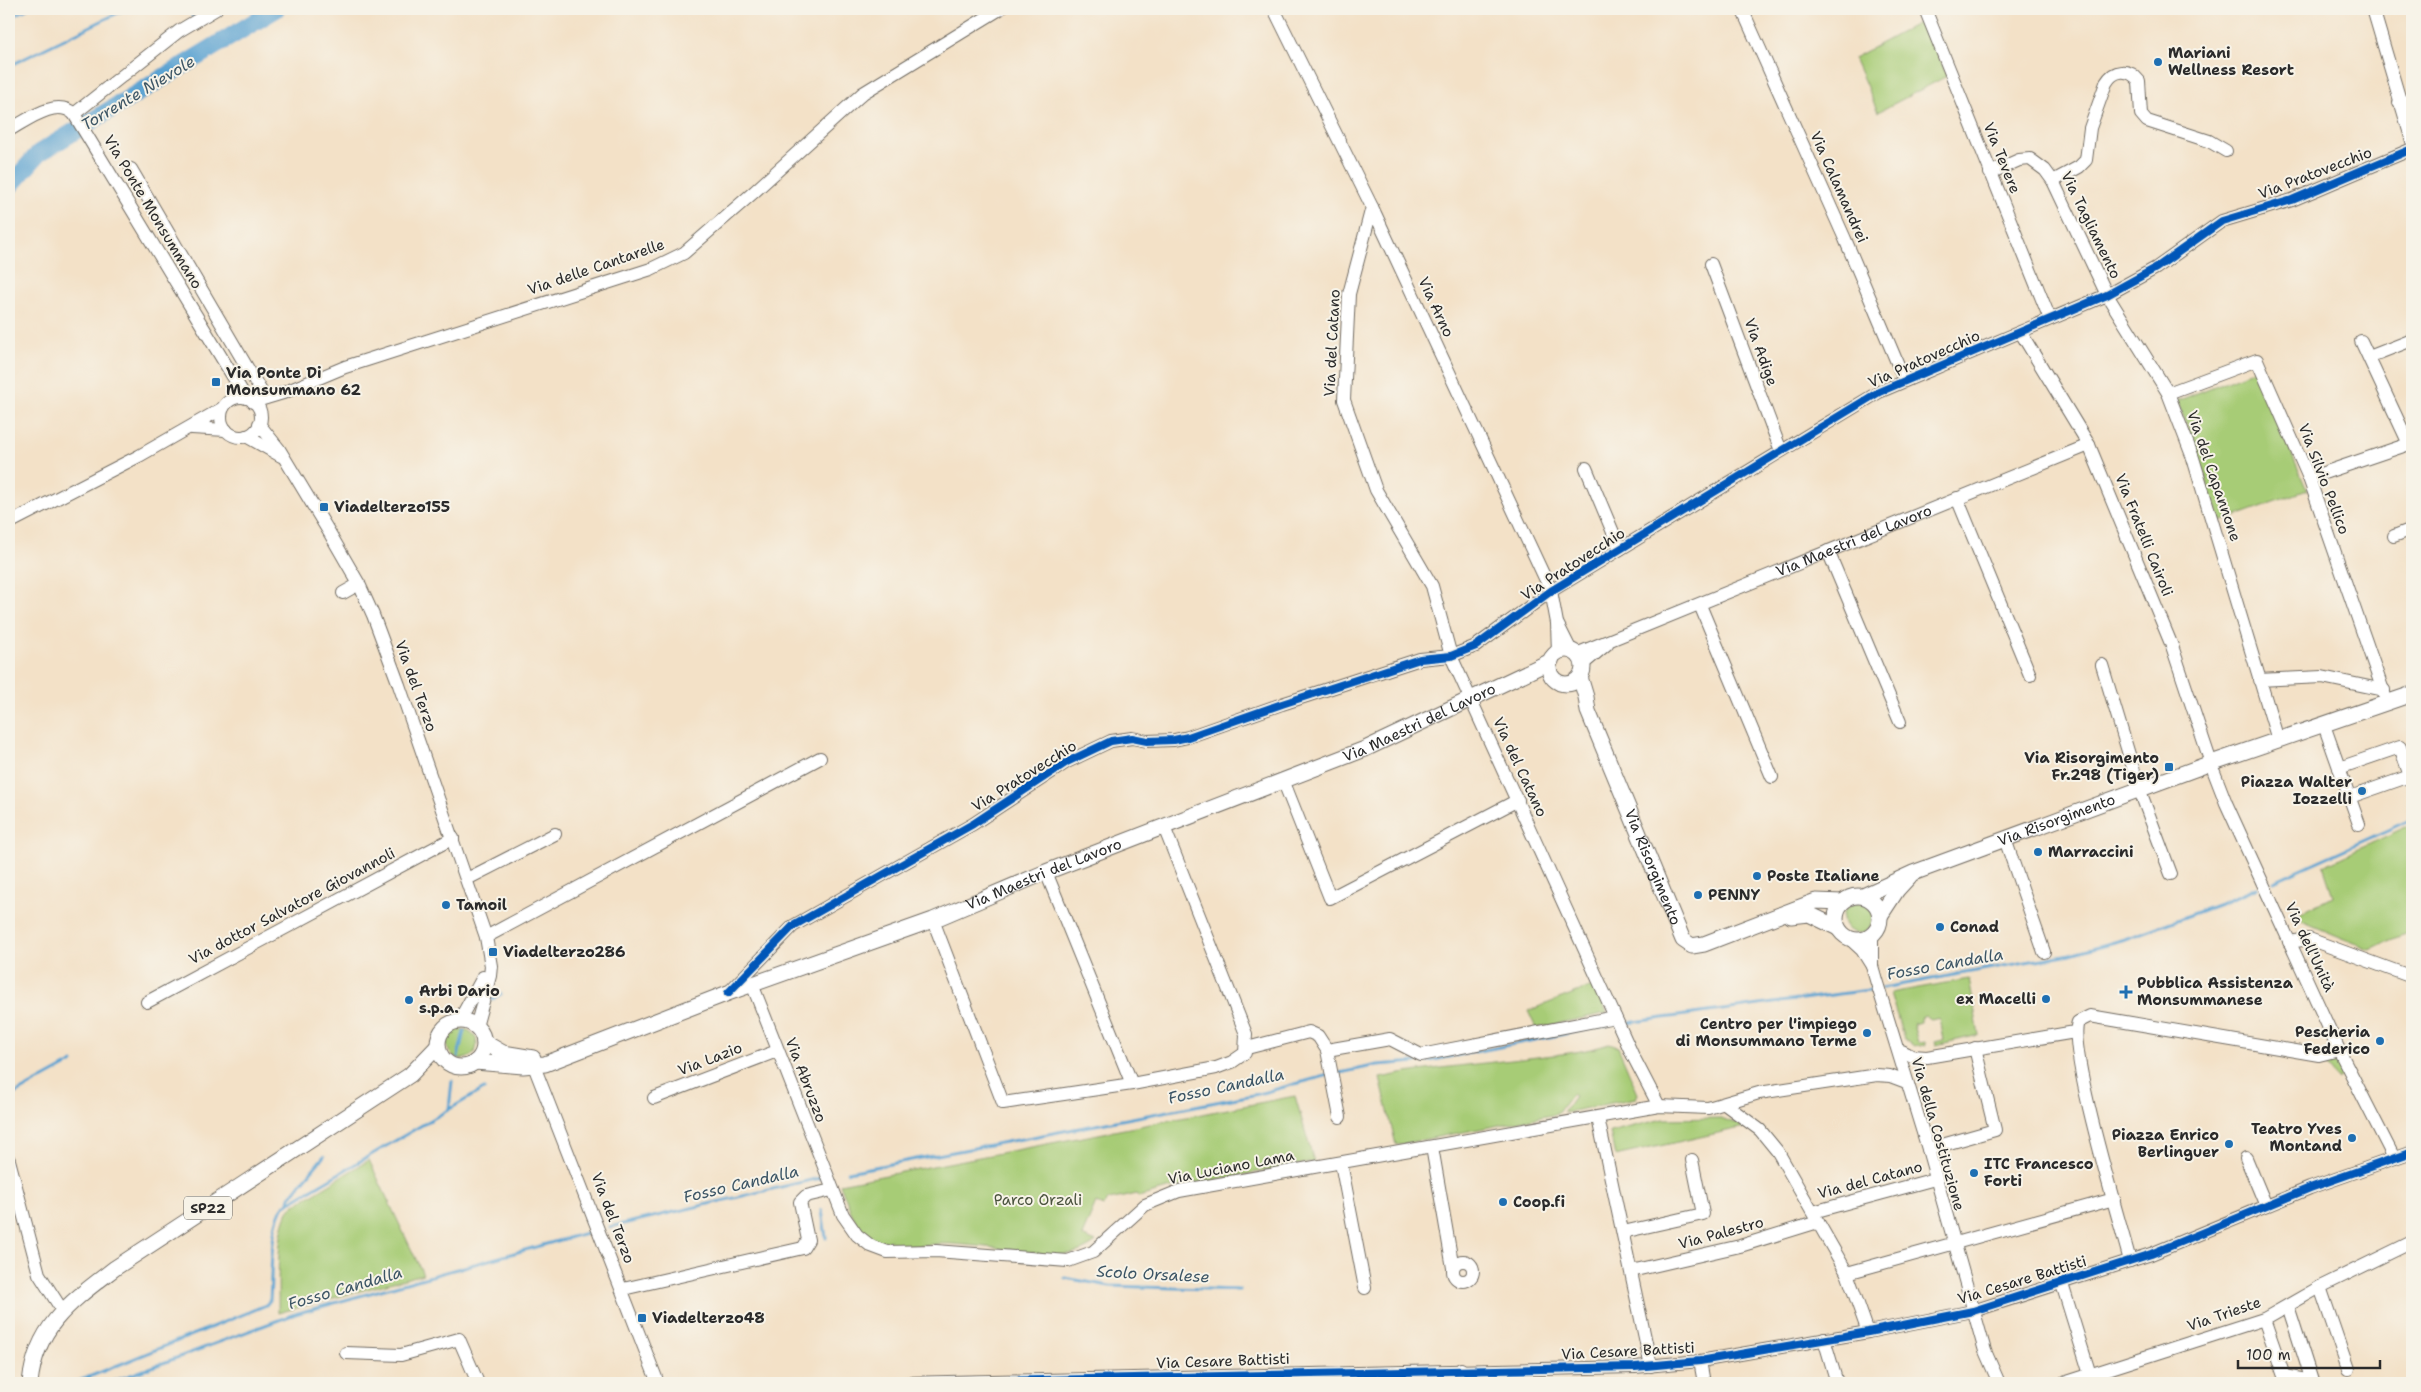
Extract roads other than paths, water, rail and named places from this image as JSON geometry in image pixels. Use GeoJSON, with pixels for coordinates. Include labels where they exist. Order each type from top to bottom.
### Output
{"type":"FeatureCollection","features":[{"type":"Feature","properties":{"kind":"main road","name":"Via Risorgimento"},"geometry":{"type":"LineString","coordinates":[[1569,664],[1683,940],[1692,946],[1704,944],[1768,921],[1816,901],[1842,902],[1852,897],[1863,896],[1913,873],[2006,839],[2146,789],[2299,740],[2322,725]]}},
{"type":"Feature","properties":{"kind":"main road","name":"Via Maestri del Lavoro"},"geometry":{"type":"LineString","coordinates":[[1516,679],[1552,677],[1569,664]]}},
{"type":"Feature","properties":{"kind":"main road","name":"Via Maestri del Lavoro"},"geometry":{"type":"LineString","coordinates":[[534,1066],[565,1056],[752,984],[933,920],[1046,872],[1365,749],[1470,698],[1516,679],[1569,664]]}},
{"type":"Feature","properties":{"kind":"main road","name":"Via Risorgimento"},"geometry":{"type":"LineString","coordinates":[[2212,768],[2278,740],[2322,725],[2385,696],[2412,694]]}},
{"type":"Feature","properties":{"kind":"main road"},"geometry":{"type":"LineString","coordinates":[[2212,768],[2286,741],[2304,731]]}},
{"type":"Feature","properties":{"kind":"main road","name":"Via Risorgimento"},"geometry":{"type":"LineString","coordinates":[[1872,935],[1878,926],[1880,916],[1896,890],[1913,873]]}},
{"type":"Feature","properties":{"kind":"main road"},"geometry":{"type":"LineString","coordinates":[[1863,896],[1876,905],[1880,916]]}},
{"type":"Feature","properties":{"kind":"main road"},"geometry":{"type":"LineString","coordinates":[[1838,928],[1836,914],[1842,902]]}},
{"type":"Feature","properties":{"kind":"main road","name":"Via Risorgimento"},"geometry":{"type":"LineString","coordinates":[[1768,921],[1809,914],[1838,928],[1850,939]]}},
{"type":"Feature","properties":{"kind":"main road"},"geometry":{"type":"LineString","coordinates":[[1850,939],[1858,940],[1872,935]]}},
{"type":"Feature","properties":{"kind":"main road"},"geometry":{"type":"LineString","coordinates":[[459,1021],[476,1028],[484,1042],[503,1053],[524,1057],[565,1056]]}},
{"type":"Feature","properties":{"kind":"main road","name":"SP22"},"geometry":{"type":"LineString","coordinates":[[30,1383],[32,1364],[47,1332],[62,1310],[115,1268],[410,1075],[438,1046],[439,1039],[446,1027],[459,1021]]}},
{"type":"Feature","properties":{"kind":"main road"},"geometry":{"type":"LineString","coordinates":[[475,1062],[482,1054],[484,1042]]}},
{"type":"Feature","properties":{"kind":"main road"},"geometry":{"type":"LineString","coordinates":[[438,1046],[446,1062]]}},
{"type":"Feature","properties":{"kind":"main road","name":"SP22"},"geometry":{"type":"LineString","coordinates":[[410,1075],[446,1062],[460,1067],[475,1062]]}},
{"type":"Feature","properties":{"kind":"main road"},"geometry":{"type":"LineString","coordinates":[[475,1062],[534,1066]]}},
{"type":"Feature","properties":{"kind":"street"},"geometry":{"type":"LineString","coordinates":[[9,130],[48,110],[64,108],[76,117],[156,49],[216,9]]}},
{"type":"Feature","properties":{"kind":"street","name":"Via delle Cantarelle"},"geometry":{"type":"LineString","coordinates":[[254,399],[283,393],[345,367],[652,268],[684,253],[863,93],[1000,9]]}},
{"type":"Feature","properties":{"kind":"street","name":"Via Arno"},"geometry":{"type":"LineString","coordinates":[[1274,9],[1372,206],[1551,591],[1557,623],[1569,664]]}},
{"type":"Feature","properties":{"kind":"street","name":"Via Calamandrei"},"geometry":{"type":"LineString","coordinates":[[1742,9],[1845,239],[1904,380]]}},
{"type":"Feature","properties":{"kind":"street","name":"Via Tevere"},"geometry":{"type":"LineString","coordinates":[[1925,9],[2050,319]]}},
{"type":"Feature","properties":{"kind":"street"},"geometry":{"type":"LineString","coordinates":[[2373,9],[2399,103],[2412,141]]}},
{"type":"Feature","properties":{"kind":"street"},"geometry":{"type":"LineString","coordinates":[[2053,180],[2079,168],[2086,160],[2090,128],[2106,83],[2109,78],[2119,72],[2128,72],[2139,81],[2141,114],[2147,121],[2209,141],[2226,151]]}},
{"type":"Feature","properties":{"kind":"street"},"geometry":{"type":"LineString","coordinates":[[2399,103],[2412,100]]}},
{"type":"Feature","properties":{"kind":"street","name":"Via Ponte Monsummano"},"geometry":{"type":"LineString","coordinates":[[76,117],[225,360],[254,399]]}},
{"type":"Feature","properties":{"kind":"street","name":"Via Pratovecchio"},"geometry":{"type":"LineString","coordinates":[[728,993],[792,926],[973,824],[1067,762],[1111,741],[1132,738],[1147,741],[1174,740],[1188,737],[1420,659],[1450,656],[1476,646],[1551,591],[1879,392],[2107,295],[2156,268],[2222,221],[2292,200],[2412,149]]}},
{"type":"Feature","properties":{"kind":"street","name":"Via Tagliamento"},"geometry":{"type":"LineString","coordinates":[[1990,173],[2019,160],[2030,159],[2045,170],[2053,180],[2107,295]]}},
{"type":"Feature","properties":{"kind":"street"},"geometry":{"type":"LineString","coordinates":[[131,169],[236,350],[262,390],[254,399]]}},
{"type":"Feature","properties":{"kind":"street","name":"Via del Catano"},"geometry":{"type":"LineString","coordinates":[[1372,206],[1349,294],[1344,400],[1376,490],[1432,586],[1450,656],[1518,800],[1615,1017],[1659,1106]]}},
{"type":"Feature","properties":{"kind":"street","name":"Via Adige"},"geometry":{"type":"LineString","coordinates":[[1712,264],[1781,451]]}},
{"type":"Feature","properties":{"kind":"street","name":"Via del Capannone"},"geometry":{"type":"LineString","coordinates":[[2107,295],[2168,393],[2193,458],[2278,740]]}},
{"type":"Feature","properties":{"kind":"street","name":"Via Fratelli Cairoli"},"geometry":{"type":"LineString","coordinates":[[2021,333],[2089,445],[2172,646],[2212,768]]}},
{"type":"Feature","properties":{"kind":"street"},"geometry":{"type":"LineString","coordinates":[[2369,357],[2412,340]]}},
{"type":"Feature","properties":{"kind":"street"},"geometry":{"type":"LineString","coordinates":[[2309,478],[2409,444],[2361,341]]}},
{"type":"Feature","properties":{"kind":"street"},"geometry":{"type":"LineString","coordinates":[[236,350],[225,360],[226,404],[222,422],[226,430],[234,436],[246,436],[253,432],[260,419],[254,399]]}},
{"type":"Feature","properties":{"kind":"street","name":"Via Silvio Pellico"},"geometry":{"type":"LineString","coordinates":[[2168,393],[2257,360],[2309,478],[2385,696]]}},
{"type":"Feature","properties":{"kind":"street","name":"Via delle Cantarelle"},"geometry":{"type":"LineString","coordinates":[[260,419],[283,393]]}},
{"type":"Feature","properties":{"kind":"street"},"geometry":{"type":"LineString","coordinates":[[9,523],[192,428],[237,398],[254,399]]}},
{"type":"Feature","properties":{"kind":"street","name":"Via del Terzo"},"geometry":{"type":"LineString","coordinates":[[260,419],[359,584],[399,685],[486,937],[490,976],[476,1028]]}},
{"type":"Feature","properties":{"kind":"street"},"geometry":{"type":"LineString","coordinates":[[192,428],[226,430]]}},
{"type":"Feature","properties":{"kind":"street"},"geometry":{"type":"LineString","coordinates":[[246,436],[284,459]]}},
{"type":"Feature","properties":{"kind":"street","name":"Via Maestri del Lavoro"},"geometry":{"type":"LineString","coordinates":[[1569,664],[1619,636],[1700,605],[2089,445]]}},
{"type":"Feature","properties":{"kind":"street"},"geometry":{"type":"LineString","coordinates":[[1586,468],[1620,549]]}},
{"type":"Feature","properties":{"kind":"street"},"geometry":{"type":"LineString","coordinates":[[1957,498],[2030,674]]}},
{"type":"Feature","properties":{"kind":"street"},"geometry":{"type":"LineString","coordinates":[[2394,536],[2412,528]]}},
{"type":"Feature","properties":{"kind":"street"},"geometry":{"type":"LineString","coordinates":[[1828,551],[1900,722]]}},
{"type":"Feature","properties":{"kind":"street"},"geometry":{"type":"LineString","coordinates":[[342,593],[359,584]]}},
{"type":"Feature","properties":{"kind":"street"},"geometry":{"type":"LineString","coordinates":[[1700,605],[1772,777]]}},
{"type":"Feature","properties":{"kind":"street"},"geometry":{"type":"LineString","coordinates":[[2102,665],[2146,789],[2171,874]]}},
{"type":"Feature","properties":{"kind":"street"},"geometry":{"type":"LineString","coordinates":[[2259,680],[2322,677],[2385,696]]}},
{"type":"Feature","properties":{"kind":"street"},"geometry":{"type":"LineString","coordinates":[[2322,725],[2359,824]]}},
{"type":"Feature","properties":{"kind":"street"},"geometry":{"type":"LineString","coordinates":[[2339,768],[2400,747],[2410,776],[2350,798]]}},
{"type":"Feature","properties":{"kind":"street"},"geometry":{"type":"LineString","coordinates":[[486,937],[820,758]]}},
{"type":"Feature","properties":{"kind":"street","name":"Via dell'Unità"},"geometry":{"type":"LineString","coordinates":[[2212,768],[2226,804],[2339,1050],[2381,1133],[2388,1160]]}},
{"type":"Feature","properties":{"kind":"street"},"geometry":{"type":"LineString","coordinates":[[1283,780],[1330,898],[1518,800]]}},
{"type":"Feature","properties":{"kind":"street"},"geometry":{"type":"LineString","coordinates":[[933,920],[1003,1103],[1132,1084],[1224,1066],[1240,1058],[1247,1048],[1246,1034],[1164,827]]}},
{"type":"Feature","properties":{"kind":"street"},"geometry":{"type":"LineString","coordinates":[[467,879],[555,834]]}},
{"type":"Feature","properties":{"kind":"street","name":"Via dottor Salvatore Giovannoli"},"geometry":{"type":"LineString","coordinates":[[147,1002],[453,838]]}},
{"type":"Feature","properties":{"kind":"street"},"geometry":{"type":"LineString","coordinates":[[2006,839],[2044,952]]}},
{"type":"Feature","properties":{"kind":"street"},"geometry":{"type":"LineString","coordinates":[[1046,872],[1132,1084]]}},
{"type":"Feature","properties":{"kind":"street"},"geometry":{"type":"LineString","coordinates":[[1872,935],[1872,966],[1893,1039],[1920,1107],[1919,1119]]}},
{"type":"Feature","properties":{"kind":"street"},"geometry":{"type":"LineString","coordinates":[[1850,939],[1862,950],[1872,966]]}},
{"type":"Feature","properties":{"kind":"street"},"geometry":{"type":"LineString","coordinates":[[2289,942],[2309,939],[2412,977]]}},
{"type":"Feature","properties":{"kind":"street"},"geometry":{"type":"LineString","coordinates":[[459,1021],[483,976],[489,952]]}},
{"type":"Feature","properties":{"kind":"street","name":"Via Abruzzo"},"geometry":{"type":"LineString","coordinates":[[752,984],[831,1188]]}},
{"type":"Feature","properties":{"kind":"street"},"geometry":{"type":"LineString","coordinates":[[2130,1261],[2082,1076],[2076,1032],[2078,1022],[2090,1016],[2319,1055],[2339,1050]]}},
{"type":"Feature","properties":{"kind":"street"},"geometry":{"type":"LineString","coordinates":[[1327,1052],[1390,1039],[1421,1055],[1615,1017]]}},
{"type":"Feature","properties":{"kind":"street"},"geometry":{"type":"LineString","coordinates":[[1247,1048],[1309,1032],[1318,1036],[1327,1052],[1340,1117]]}},
{"type":"Feature","properties":{"kind":"street"},"geometry":{"type":"LineString","coordinates":[[1900,1054],[1919,1058],[2076,1032]]}},
{"type":"Feature","properties":{"kind":"street"},"geometry":{"type":"LineString","coordinates":[[1928,1150],[1995,1130],[1975,1048]]}},
{"type":"Feature","properties":{"kind":"street","name":"Via Lazio"},"geometry":{"type":"LineString","coordinates":[[654,1098],[777,1051]]}},
{"type":"Feature","properties":{"kind":"street"},"geometry":{"type":"LineString","coordinates":[[1877,1075],[1886,1070],[1900,1054]]}},
{"type":"Feature","properties":{"kind":"street","name":"Via della Costituzione"},"geometry":{"type":"LineString","coordinates":[[1900,1054],[1906,1082],[1919,1119],[1985,1351],[1999,1383]]}},
{"type":"Feature","properties":{"kind":"street","name":"Via del Terzo"},"geometry":{"type":"LineString","coordinates":[[534,1066],[658,1383]]}},
{"type":"Feature","properties":{"kind":"street"},"geometry":{"type":"LineString","coordinates":[[1659,1106],[1708,1108],[1759,1093],[1877,1075],[1890,1076],[1906,1082]]}},
{"type":"Feature","properties":{"kind":"street","name":"Via del Catano"},"geometry":{"type":"LineString","coordinates":[[1726,1104],[1760,1130],[1778,1152],[1847,1273],[1868,1332]]}},
{"type":"Feature","properties":{"kind":"street","name":"Via Luciano Lama"},"geometry":{"type":"LineString","coordinates":[[831,1188],[851,1230],[871,1246],[887,1252],[936,1251],[1068,1261],[1093,1252],[1140,1209],[1163,1196],[1179,1191],[1659,1106]]}},
{"type":"Feature","properties":{"kind":"street"},"geometry":{"type":"LineString","coordinates":[[1598,1118],[1651,1366]]}},
{"type":"Feature","properties":{"kind":"street"},"geometry":{"type":"LineString","coordinates":[[1432,1147],[1453,1268]]}},
{"type":"Feature","properties":{"kind":"street","name":"Via Cesare Battisti"},"geometry":{"type":"LineString","coordinates":[[904,1383],[1325,1378],[1461,1370],[1651,1366],[1700,1361],[1868,1332],[1973,1310],[2062,1284],[2130,1261],[2266,1206],[2412,1152]]}},
{"type":"Feature","properties":{"kind":"street"},"geometry":{"type":"LineString","coordinates":[[2246,1158],[2266,1206]]}},
{"type":"Feature","properties":{"kind":"street"},"geometry":{"type":"LineString","coordinates":[[9,1160],[39,1274],[62,1310]]}},
{"type":"Feature","properties":{"kind":"street"},"geometry":{"type":"LineString","coordinates":[[1622,1232],[1704,1214],[1692,1160]]}},
{"type":"Feature","properties":{"kind":"street"},"geometry":{"type":"LineString","coordinates":[[1341,1163],[1365,1288]]}},
{"type":"Feature","properties":{"kind":"street","name":"Via del Catano"},"geometry":{"type":"LineString","coordinates":[[1815,1217],[1935,1179]]}},
{"type":"Feature","properties":{"kind":"street"},"geometry":{"type":"LineString","coordinates":[[622,1289],[803,1248],[808,1240],[800,1202],[806,1196],[831,1188]]}},
{"type":"Feature","properties":{"kind":"street"},"geometry":{"type":"LineString","coordinates":[[1847,1273],[2114,1199]]}},
{"type":"Feature","properties":{"kind":"street","name":"Via Palestro"},"geometry":{"type":"LineString","coordinates":[[1631,1271],[1740,1246],[1815,1217]]}},
{"type":"Feature","properties":{"kind":"street","name":"Via Trieste"},"geometry":{"type":"LineString","coordinates":[[2064,1383],[2092,1379],[2264,1319],[2320,1287],[2412,1242]]}},
{"type":"Feature","properties":{"kind":"street"},"geometry":{"type":"LineString","coordinates":[[2062,1284],[2092,1379]]}},
{"type":"Feature","properties":{"kind":"street"},"geometry":{"type":"LineString","coordinates":[[2320,1287],[2348,1369]]}},
{"type":"Feature","properties":{"kind":"street"},"geometry":{"type":"LineString","coordinates":[[2264,1319],[2284,1376],[2312,1381],[2288,1306]]}},
{"type":"Feature","properties":{"kind":"street"},"geometry":{"type":"LineString","coordinates":[[1824,1339],[1837,1383]]}},
{"type":"Feature","properties":{"kind":"street"},"geometry":{"type":"LineString","coordinates":[[346,1353],[401,1354],[459,1340],[478,1383]]}},
{"type":"Feature","properties":{"kind":"street"},"geometry":{"type":"LineString","coordinates":[[1700,1361],[1704,1383]]}},
{"type":"Feature","properties":{"kind":"street"},"geometry":{"type":"LineString","coordinates":[[1461,1370],[1465,1383]]}},
{"type":"Feature","properties":{"kind":"waterway"},"geometry":{"type":"LineString","coordinates":[[9,18],[27,9]]}},
{"type":"Feature","properties":{"kind":"waterway"},"geometry":{"type":"LineString","coordinates":[[9,66],[126,9]]}},
{"type":"Feature","properties":{"kind":"waterway"},"geometry":{"type":"LineString","coordinates":[[189,9],[193,17]]}},
{"type":"Feature","properties":{"kind":"waterway","name":"Torrente Nievole"},"geometry":{"type":"LineString","coordinates":[[9,187],[39,153],[276,9]]}},
{"type":"Feature","properties":{"kind":"waterway","name":"Fosso Candalla"},"geometry":{"type":"LineString","coordinates":[[2274,881],[2412,819]]}},
{"type":"Feature","properties":{"kind":"waterway","name":"Fosso Candalla"},"geometry":{"type":"LineString","coordinates":[[1882,988],[2070,954],[2122,940],[2220,904],[2257,888]]}},
{"type":"Feature","properties":{"kind":"waterway","name":"Fosso Candalla"},"geometry":{"type":"LineString","coordinates":[[1627,1023],[1876,989]]}},
{"type":"Feature","properties":{"kind":"waterway"},"geometry":{"type":"LineString","coordinates":[[491,1000],[501,994]]}},
{"type":"Feature","properties":{"kind":"waterway","name":"Fosso Candalla"},"geometry":{"type":"LineString","coordinates":[[1335,1074],[1378,1065],[1429,1061],[1610,1025]]}},
{"type":"Feature","properties":{"kind":"waterway"},"geometry":{"type":"LineString","coordinates":[[458,1057],[464,1031]]}},
{"type":"Feature","properties":{"kind":"waterway"},"geometry":{"type":"LineString","coordinates":[[9,1097],[73,1062]]}},
{"type":"Feature","properties":{"kind":"waterway","name":"Fosso Candalla"},"geometry":{"type":"LineString","coordinates":[[848,1172],[1258,1094],[1329,1075]]}},
{"type":"Feature","properties":{"kind":"waterway"},"geometry":{"type":"LineString","coordinates":[[449,1109],[452,1081]]}},
{"type":"Feature","properties":{"kind":"waterway"},"geometry":{"type":"LineString","coordinates":[[74,1383],[266,1305],[270,1300],[271,1264],[276,1223],[285,1205],[484,1089]]}},
{"type":"Feature","properties":{"kind":"waterway"},"geometry":{"type":"LineString","coordinates":[[289,1202],[290,1197],[324,1156]]}},
{"type":"Feature","properties":{"kind":"waterway","name":"Fosso Candalla"},"geometry":{"type":"LineString","coordinates":[[610,1227],[820,1178]]}},
{"type":"Feature","properties":{"kind":"waterway","name":"Scolo Orsalese"},"geometry":{"type":"LineString","coordinates":[[822,1210],[826,1238]]}},
{"type":"Feature","properties":{"kind":"waterway","name":"Fosso Candalla"},"geometry":{"type":"LineString","coordinates":[[109,1383],[295,1314],[593,1231]]}},
{"type":"Feature","properties":{"kind":"waterway","name":"Scolo Orsalese"},"geometry":{"type":"LineString","coordinates":[[1065,1278],[1110,1286],[1240,1290]]}},
{"type":"Feature","properties":{"kind":"place","name":"Mariani Wellness Resort"},"geometry":{"type":"Point","coordinates":[2158,62]}},
{"type":"Feature","properties":{"kind":"place","name":"Via Ponte Di Monsummano 62"},"geometry":{"type":"Point","coordinates":[216,382]}},
{"type":"Feature","properties":{"kind":"place","name":"Viadelterzo155"},"geometry":{"type":"Point","coordinates":[324,507]}},
{"type":"Feature","properties":{"kind":"place","name":"Via Risorgimento Fr.298 (Tiger)"},"geometry":{"type":"Point","coordinates":[2169,767]}},
{"type":"Feature","properties":{"kind":"place","name":"Piazza Walter Iozzelli"},"geometry":{"type":"Point","coordinates":[2362,791]}},
{"type":"Feature","properties":{"kind":"place","name":"Marraccini"},"geometry":{"type":"Point","coordinates":[2038,852]}},
{"type":"Feature","properties":{"kind":"place","name":"Poste Italiane"},"geometry":{"type":"Point","coordinates":[1757,876]}},
{"type":"Feature","properties":{"kind":"place","name":"PENNY"},"geometry":{"type":"Point","coordinates":[1698,895]}},
{"type":"Feature","properties":{"kind":"place","name":"Tamoil"},"geometry":{"type":"Point","coordinates":[446,905]}},
{"type":"Feature","properties":{"kind":"place","name":"Conad"},"geometry":{"type":"Point","coordinates":[1940,927]}},
{"type":"Feature","properties":{"kind":"place","name":"Viadelterzo286"},"geometry":{"type":"Point","coordinates":[493,952]}},
{"type":"Feature","properties":{"kind":"place","name":"Pubblica Assistenza Monsummanese"},"geometry":{"type":"Point","coordinates":[2126,992]}},
{"type":"Feature","properties":{"kind":"place","name":"ex Macelli"},"geometry":{"type":"Point","coordinates":[2046,999]}},
{"type":"Feature","properties":{"kind":"place","name":"Arbi Dario s.p.a."},"geometry":{"type":"Point","coordinates":[409,1000]}},
{"type":"Feature","properties":{"kind":"place","name":"Centro per l'impiego di Monsummano Terme"},"geometry":{"type":"Point","coordinates":[1867,1033]}},
{"type":"Feature","properties":{"kind":"place","name":"Pescheria Federico"},"geometry":{"type":"Point","coordinates":[2380,1041]}},
{"type":"Feature","properties":{"kind":"place","name":"Teatro Yves Montand"},"geometry":{"type":"Point","coordinates":[2352,1138]}},
{"type":"Feature","properties":{"kind":"place","name":"Piazza Enrico Berlinguer"},"geometry":{"type":"Point","coordinates":[2229,1144]}},
{"type":"Feature","properties":{"kind":"place","name":"ITC Francesco Forti"},"geometry":{"type":"Point","coordinates":[1974,1173]}},
{"type":"Feature","properties":{"kind":"place","name":"Coop.fi"},"geometry":{"type":"Point","coordinates":[1503,1202]}},
{"type":"Feature","properties":{"kind":"place","name":"Viadelterzo48"},"geometry":{"type":"Point","coordinates":[642,1318]}},
{"type":"Feature","properties":{"kind":"park label","name":"Parco Orzali"},"geometry":{"type":"Point","coordinates":[1038,1200]}}]}
